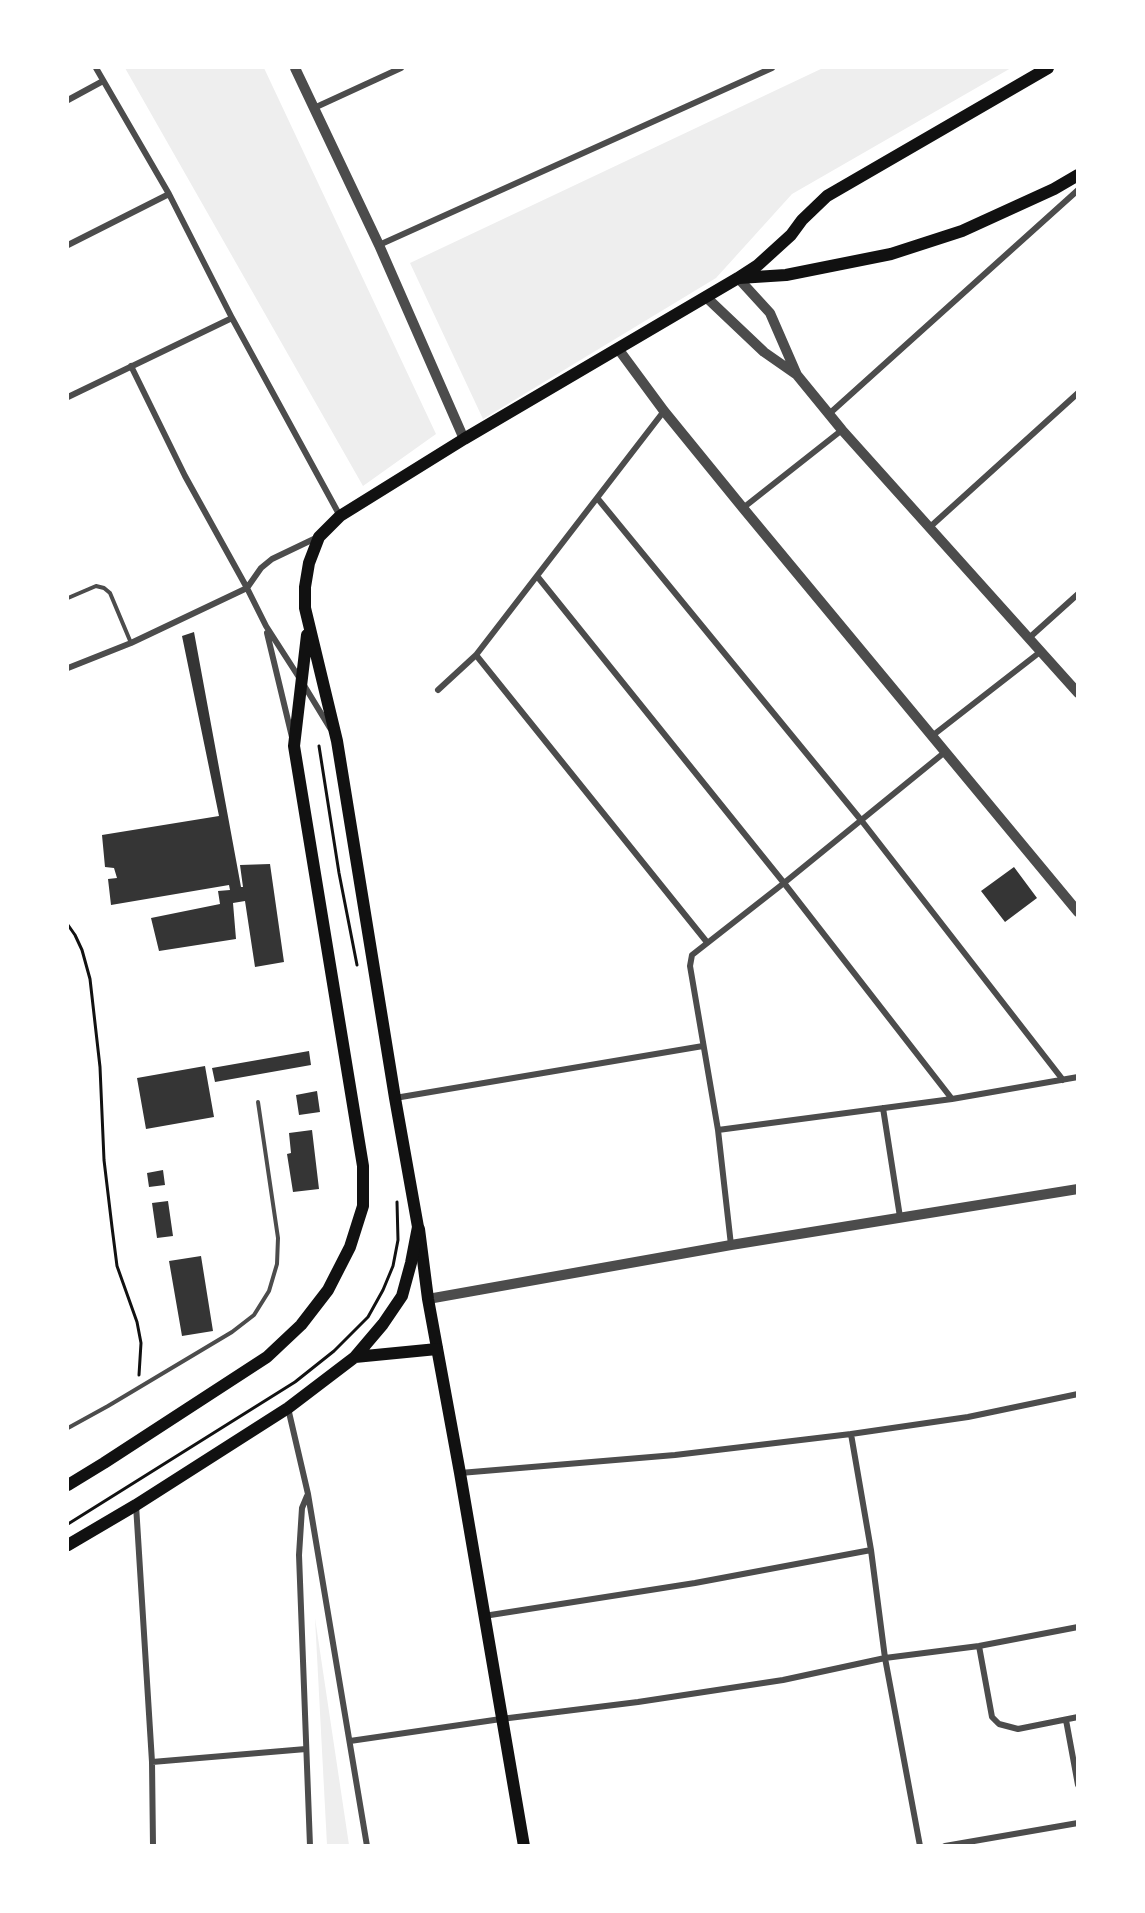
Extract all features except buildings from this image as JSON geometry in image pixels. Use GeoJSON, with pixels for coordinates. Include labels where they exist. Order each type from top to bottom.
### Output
{"type":"FeatureCollection","features":[{"type":"Feature","properties":{"kind":"main road"},"geometry":{"type":"LineString","coordinates":[[524,1845],[428,1299],[337,741],[305,608],[305,587],[309,563],[319,537],[340,516],[464,439],[738,278],[791,235],[802,220],[827,196],[1048,68]]}},
{"type":"Feature","properties":{"kind":"main road"},"geometry":{"type":"LineString","coordinates":[[738,278],[786,275],[891,254],[962,231],[1054,189],[1077,175]]}},
{"type":"Feature","properties":{"kind":"main road"},"geometry":{"type":"LineString","coordinates":[[68,1485],[267,1356],[301,1325],[328,1290],[350,1247],[363,1206],[363,1166],[294,746],[308,625]]}},
{"type":"Feature","properties":{"kind":"main road"},"geometry":{"type":"LineString","coordinates":[[68,1545],[136,1505],[288,1408],[355,1357],[383,1324],[402,1296],[418,1227]]}},
{"type":"Feature","properties":{"kind":"main road"},"geometry":{"type":"LineString","coordinates":[[355,1357],[437,1349]]}},
{"type":"Feature","properties":{"kind":"street"},"geometry":{"type":"LineString","coordinates":[[96,68],[169,195],[232,318],[340,516]]}},
{"type":"Feature","properties":{"kind":"street"},"geometry":{"type":"LineString","coordinates":[[295,68],[379,245],[464,439]]}},
{"type":"Feature","properties":{"kind":"street"},"geometry":{"type":"LineString","coordinates":[[314,108],[401,68]]}},
{"type":"Feature","properties":{"kind":"street"},"geometry":{"type":"LineString","coordinates":[[379,245],[772,68]]}},
{"type":"Feature","properties":{"kind":"street"},"geometry":{"type":"LineString","coordinates":[[68,100],[103,81]]}},
{"type":"Feature","properties":{"kind":"street"},"geometry":{"type":"LineString","coordinates":[[829,414],[1077,190]]}},
{"type":"Feature","properties":{"kind":"street"},"geometry":{"type":"LineString","coordinates":[[68,245],[169,195]]}},
{"type":"Feature","properties":{"kind":"street"},"geometry":{"type":"LineString","coordinates":[[738,278],[770,313],[797,375]]}},
{"type":"Feature","properties":{"kind":"street"},"geometry":{"type":"LineString","coordinates":[[706,297],[764,352],[797,375],[842,430],[1077,693]]}},
{"type":"Feature","properties":{"kind":"street"},"geometry":{"type":"LineString","coordinates":[[68,397],[232,318]]}},
{"type":"Feature","properties":{"kind":"street"},"geometry":{"type":"LineString","coordinates":[[619,350],[664,411],[743,508],[1077,912]]}},
{"type":"Feature","properties":{"kind":"street"},"geometry":{"type":"LineString","coordinates":[[131,366],[185,476],[266,626],[337,741]]}},
{"type":"Feature","properties":{"kind":"street"},"geometry":{"type":"LineString","coordinates":[[930,527],[1077,393]]}},
{"type":"Feature","properties":{"kind":"street"},"geometry":{"type":"LineString","coordinates":[[438,690],[476,655],[664,411]]}},
{"type":"Feature","properties":{"kind":"street"},"geometry":{"type":"LineString","coordinates":[[743,508],[842,430]]}},
{"type":"Feature","properties":{"kind":"street"},"geometry":{"type":"LineString","coordinates":[[598,499],[861,820],[1063,1080]]}},
{"type":"Feature","properties":{"kind":"street"},"geometry":{"type":"LineString","coordinates":[[68,668],[131,643],[247,588],[261,568],[272,559],[319,537]]}},
{"type":"Feature","properties":{"kind":"street"},"geometry":{"type":"LineString","coordinates":[[537,576],[784,883],[952,1098]]}},
{"type":"Feature","properties":{"kind":"street"},"geometry":{"type":"LineString","coordinates":[[1029,638],[1077,594]]}},
{"type":"Feature","properties":{"kind":"street"},"geometry":{"type":"LineString","coordinates":[[266,626],[294,746]]}},
{"type":"Feature","properties":{"kind":"street"},"geometry":{"type":"LineString","coordinates":[[932,736],[1040,652]]}},
{"type":"Feature","properties":{"kind":"street"},"geometry":{"type":"LineString","coordinates":[[476,655],[706,941]]}},
{"type":"Feature","properties":{"kind":"street"},"geometry":{"type":"LineString","coordinates":[[731,1245],[718,1130],[690,960],[694,951],[706,941],[784,883],[945,752]]}},
{"type":"Feature","properties":{"kind":"street"},"geometry":{"type":"LineString","coordinates":[[395,1098],[703,1046]]}},
{"type":"Feature","properties":{"kind":"street"},"geometry":{"type":"LineString","coordinates":[[718,1130],[952,1098],[1077,1077]]}},
{"type":"Feature","properties":{"kind":"street"},"geometry":{"type":"LineString","coordinates":[[883,1108],[900,1217]]}},
{"type":"Feature","properties":{"kind":"street"},"geometry":{"type":"LineString","coordinates":[[428,1299],[731,1245],[1077,1189]]}},
{"type":"Feature","properties":{"kind":"street"},"geometry":{"type":"LineString","coordinates":[[460,1473],[675,1455],[851,1434],[968,1417],[1077,1394]]}},
{"type":"Feature","properties":{"kind":"street"},"geometry":{"type":"LineString","coordinates":[[288,1408],[308,1494],[367,1845]]}},
{"type":"Feature","properties":{"kind":"street"},"geometry":{"type":"LineString","coordinates":[[851,1434],[871,1550],[885,1658],[920,1845]]}},
{"type":"Feature","properties":{"kind":"street"},"geometry":{"type":"LineString","coordinates":[[308,1494],[302,1508],[299,1555],[310,1845]]}},
{"type":"Feature","properties":{"kind":"street"},"geometry":{"type":"LineString","coordinates":[[136,1505],[152,1762],[153,1845]]}},
{"type":"Feature","properties":{"kind":"street"},"geometry":{"type":"LineString","coordinates":[[483,1616],[695,1583],[871,1550]]}},
{"type":"Feature","properties":{"kind":"street"},"geometry":{"type":"LineString","coordinates":[[350,1740],[772,1682],[885,1658],[979,1646],[1077,1627]]}},
{"type":"Feature","properties":{"kind":"street"},"geometry":{"type":"LineString","coordinates":[[979,1646],[992,1716],[999,1724],[1007,1728],[1018,1729],[1077,1717]]}},
{"type":"Feature","properties":{"kind":"street"},"geometry":{"type":"LineString","coordinates":[[1066,1720],[1077,1785]]}},
{"type":"Feature","properties":{"kind":"street"},"geometry":{"type":"LineString","coordinates":[[152,1762],[306,1749]]}},
{"type":"Feature","properties":{"kind":"street"},"geometry":{"type":"LineString","coordinates":[[945,1845],[1077,1823]]}},
{"type":"Feature","properties":{"kind":"lane"},"geometry":{"type":"LineString","coordinates":[[68,598],[96,586],[104,588],[110,593],[131,643]]}},
{"type":"Feature","properties":{"kind":"lane"},"geometry":{"type":"LineString","coordinates":[[68,1428],[232,1332],[254,1315],[269,1291],[277,1263],[278,1238],[258,1102]]}},
{"type":"Feature","properties":{"kind":"path"},"geometry":{"type":"LineString","coordinates":[[319,746],[339,873],[359,975]]}},
{"type":"Feature","properties":{"kind":"path"},"geometry":{"type":"LineString","coordinates":[[68,925],[82,950],[90,979],[100,1067],[104,1160],[111,1227],[117,1266],[137,1322],[141,1343],[138,1388]]}},
{"type":"Feature","properties":{"kind":"path"},"geometry":{"type":"LineString","coordinates":[[68,1524],[295,1382],[334,1350],[368,1317],[384,1290],[393,1266],[398,1240],[396,1196]]}},
{"type":"Feature","properties":{"kind":"shaded area"},"geometry":{"type":"Polygon","coordinates":[[[125,68],[264,68],[436,434],[363,486],[125,68]]]}},
{"type":"Feature","properties":{"kind":"shaded area"},"geometry":{"type":"Polygon","coordinates":[[[823,68],[1011,68],[792,194],[716,278],[483,419],[410,263],[823,68]]]}},
{"type":"Feature","properties":{"kind":"shaded area"},"geometry":{"type":"Polygon","coordinates":[[[315,1618],[349,1845],[327,1845],[315,1618]]]}}]}
